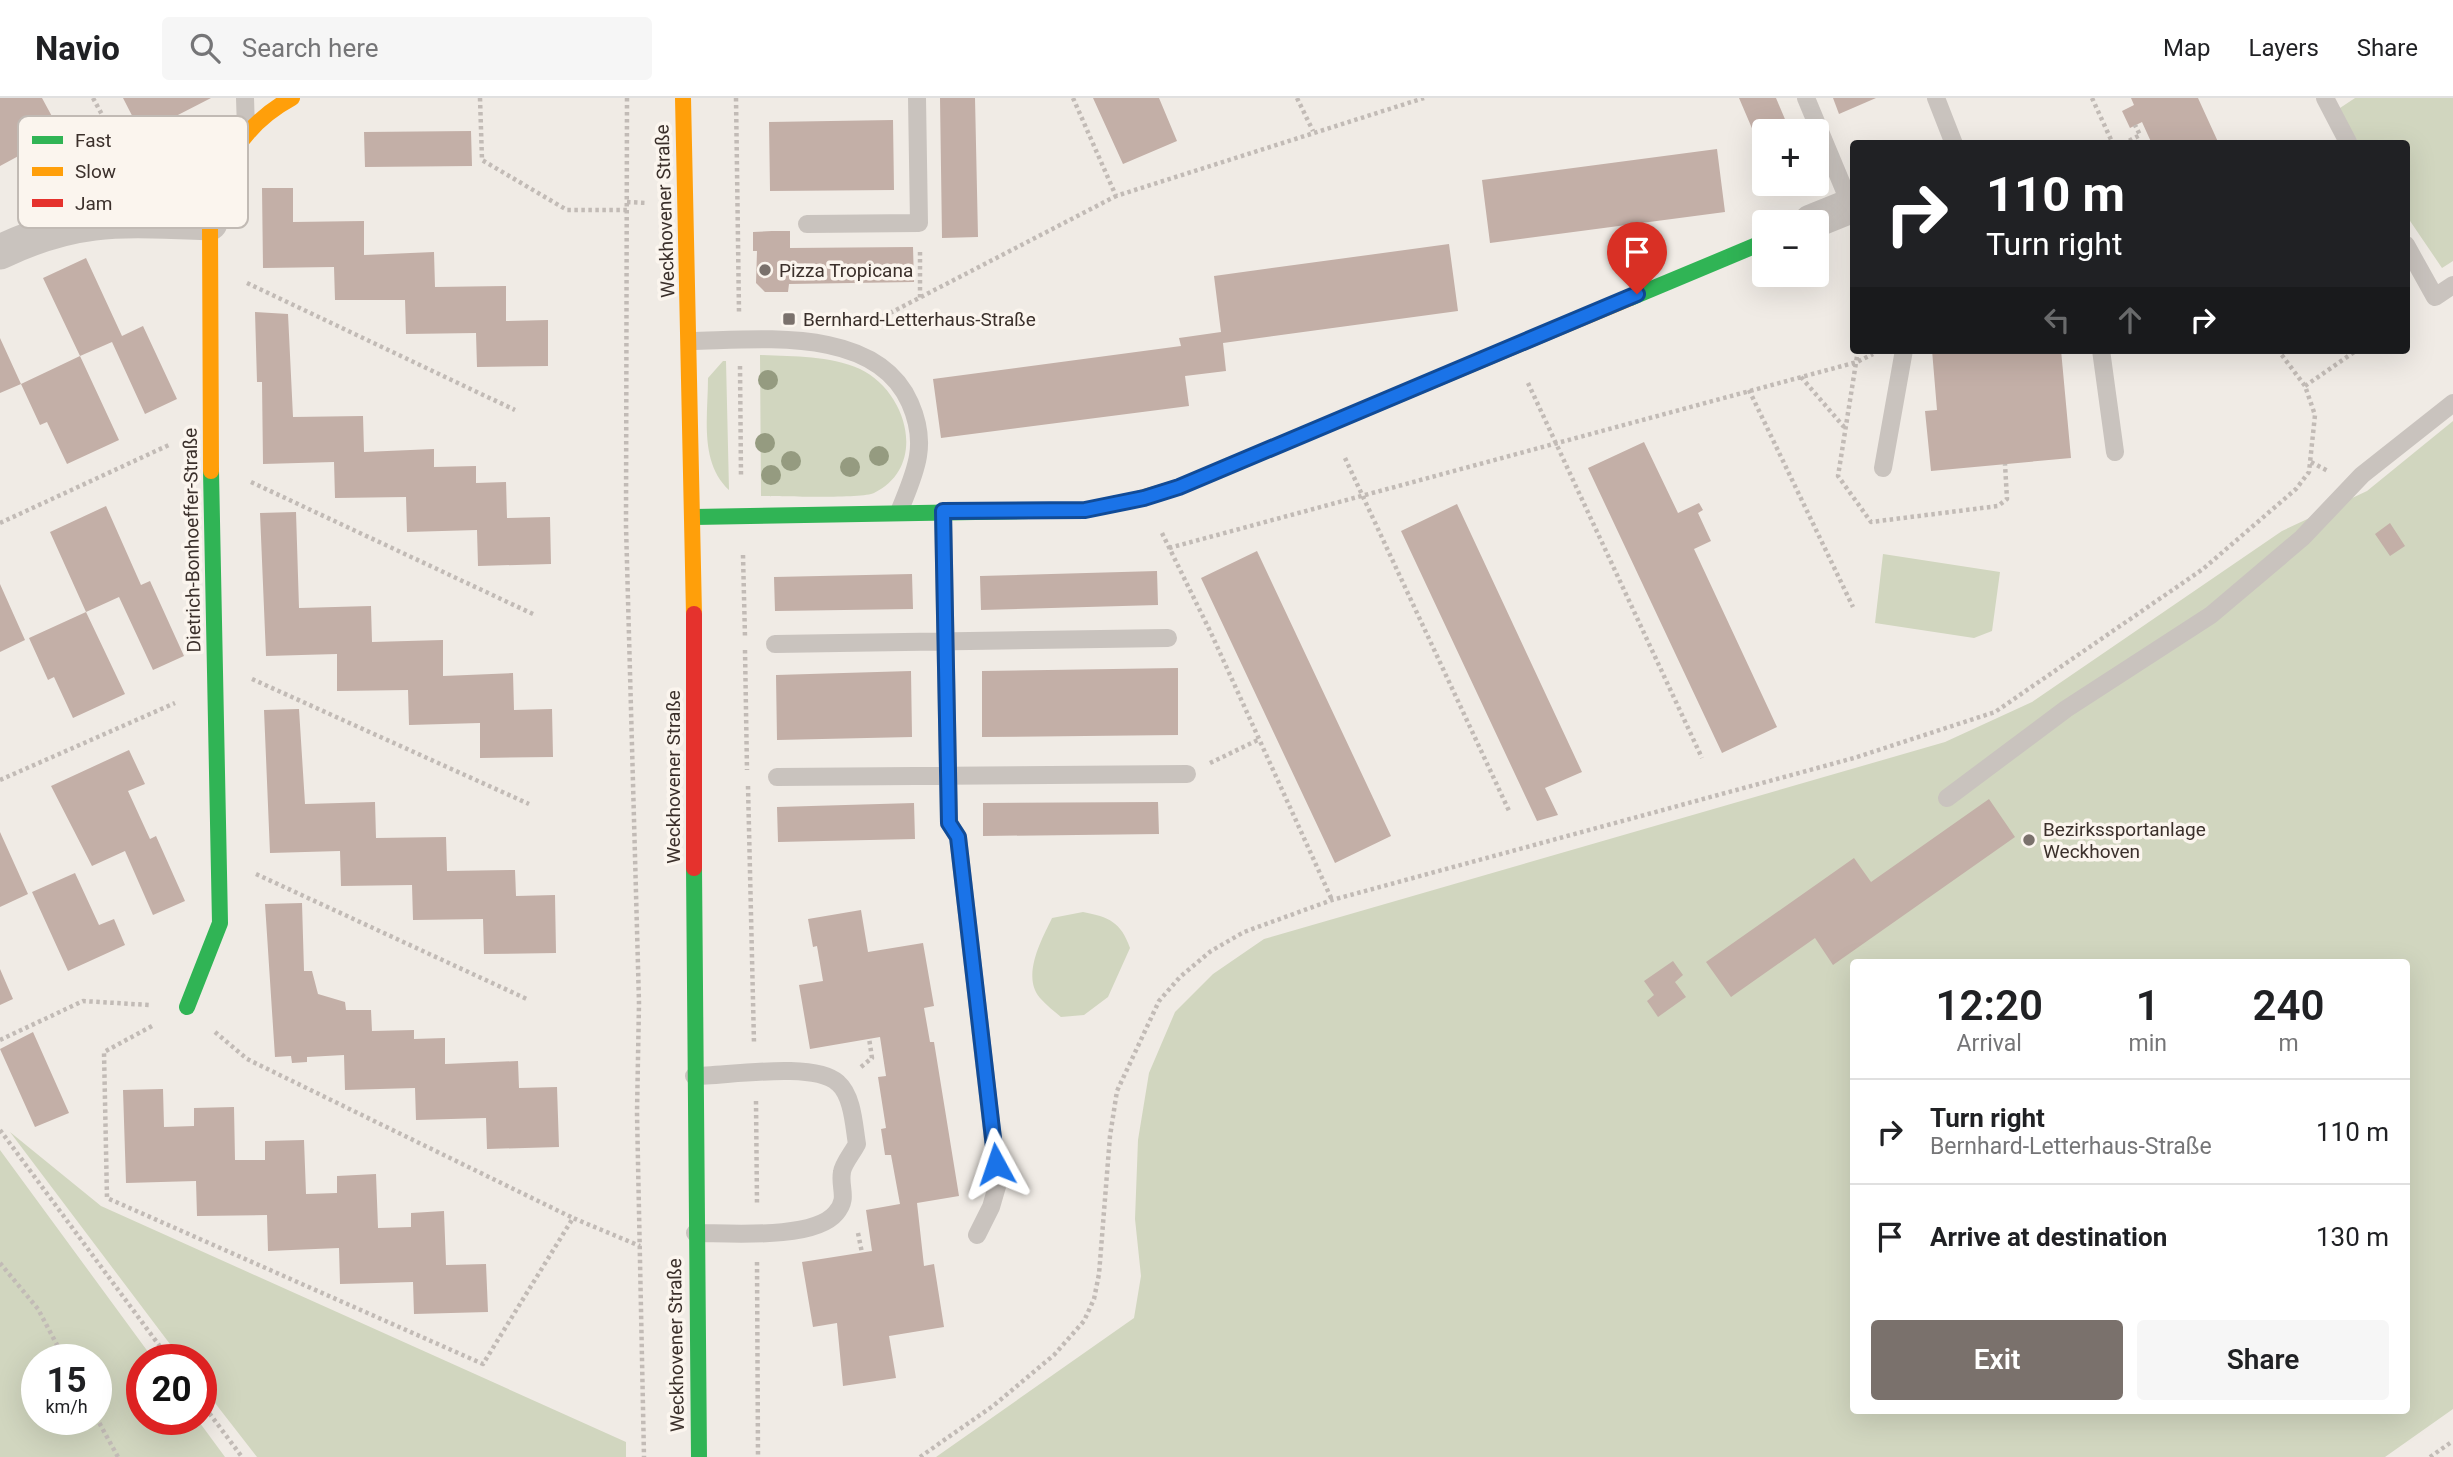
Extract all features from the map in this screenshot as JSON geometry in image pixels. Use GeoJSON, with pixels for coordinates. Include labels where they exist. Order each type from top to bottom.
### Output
{"type":"FeatureCollection","features":[{"type":"Feature","properties":{"kind":"street","name":"Dietrich-Bonhoeffer-Straße"},"geometry":{"type":"LineString","coordinates":[[248,132],[266,114],[292,98]]}},
{"type":"Feature","properties":{"kind":"street","name":"Weckhovener Straße"},"geometry":{"type":"LineString","coordinates":[[683,98],[694,517],[694,1076],[699,1457]]}},
{"type":"Feature","properties":{"kind":"street"},"geometry":{"type":"LineString","coordinates":[[1829,215],[1850,206]]}},
{"type":"Feature","properties":{"kind":"street"},"geometry":{"type":"LineString","coordinates":[[0,252],[61,228]]}},
{"type":"Feature","properties":{"kind":"street","name":"Dietrich-Bonhoeffer-Straße"},"geometry":{"type":"LineString","coordinates":[[187,1007],[220,923],[209,228]]}},
{"type":"Feature","properties":{"kind":"street"},"geometry":{"type":"LineString","coordinates":[[694,517],[1085,510],[1144,498],[1179,487],[1328,422],[1752,247]]}},
{"type":"Feature","properties":{"kind":"lane"},"geometry":{"type":"LineString","coordinates":[[245,98],[246,116]]}},
{"type":"Feature","properties":{"kind":"lane"},"geometry":{"type":"LineString","coordinates":[[807,225],[919,223],[917,98]]}},
{"type":"Feature","properties":{"kind":"lane"},"geometry":{"type":"LineString","coordinates":[[1806,98],[1850,200]]}},
{"type":"Feature","properties":{"kind":"lane"},"geometry":{"type":"LineString","coordinates":[[1936,98],[1952,140]]}},
{"type":"Feature","properties":{"kind":"lane"},"geometry":{"type":"LineString","coordinates":[[2325,98],[2347,140]]}},
{"type":"Feature","properties":{"kind":"lane"},"geometry":{"type":"LineString","coordinates":[[2410,252],[2435,297],[2453,285]]}},
{"type":"Feature","properties":{"kind":"lane"},"geometry":{"type":"LineString","coordinates":[[690,341],[788,339],[827,344],[871,360],[898,381],[909,399],[918,432],[918,457],[899,512]]}},
{"type":"Feature","properties":{"kind":"lane"},"geometry":{"type":"LineString","coordinates":[[1883,468],[1903,354]]}},
{"type":"Feature","properties":{"kind":"lane"},"geometry":{"type":"LineString","coordinates":[[2102,354],[2115,452]]}},
{"type":"Feature","properties":{"kind":"lane"},"geometry":{"type":"LineString","coordinates":[[1948,798],[2066,709],[2211,615],[2302,538],[2362,475],[2453,403]]}},
{"type":"Feature","properties":{"kind":"lane"},"geometry":{"type":"LineString","coordinates":[[943,511],[949,823],[958,837],[960,850],[998,1183],[991,1207],[977,1235]]}},
{"type":"Feature","properties":{"kind":"lane"},"geometry":{"type":"LineString","coordinates":[[775,644],[1168,638]]}},
{"type":"Feature","properties":{"kind":"lane"},"geometry":{"type":"LineString","coordinates":[[777,777],[1187,774]]}},
{"type":"Feature","properties":{"kind":"lane"},"geometry":{"type":"LineString","coordinates":[[694,1076],[816,1073],[838,1083],[843,1091],[857,1144],[841,1172],[845,1196],[836,1214],[820,1225],[793,1231],[695,1233]]}},
{"type":"Feature","properties":{"kind":"path"},"geometry":{"type":"LineString","coordinates":[[93,98],[103,116]]}},
{"type":"Feature","properties":{"kind":"path"},"geometry":{"type":"LineString","coordinates":[[480,98],[482,160],[567,210],[627,210]]}},
{"type":"Feature","properties":{"kind":"path"},"geometry":{"type":"LineString","coordinates":[[627,98],[625,526],[639,1003],[644,1457]]}},
{"type":"Feature","properties":{"kind":"path"},"geometry":{"type":"LineString","coordinates":[[1073,98],[1116,196]]}},
{"type":"Feature","properties":{"kind":"path"},"geometry":{"type":"LineString","coordinates":[[1297,98],[1313,131]]}},
{"type":"Feature","properties":{"kind":"path"},"geometry":{"type":"LineString","coordinates":[[827,344],[1116,196],[1313,131],[1424,98]]}},
{"type":"Feature","properties":{"kind":"path"},"geometry":{"type":"LineString","coordinates":[[2092,98],[2111,140]]}},
{"type":"Feature","properties":{"kind":"path"},"geometry":{"type":"LineString","coordinates":[[2131,140],[2140,135],[2135,125]]}},
{"type":"Feature","properties":{"kind":"path"},"geometry":{"type":"LineString","coordinates":[[920,252],[920,298]]}},
{"type":"Feature","properties":{"kind":"path"},"geometry":{"type":"LineString","coordinates":[[208,264],[515,410]]}},
{"type":"Feature","properties":{"kind":"path"},"geometry":{"type":"LineString","coordinates":[[1511,347],[1702,758]]}},
{"type":"Feature","properties":{"kind":"path"},"geometry":{"type":"LineString","coordinates":[[1169,548],[1857,362],[1874,354]]}},
{"type":"Feature","properties":{"kind":"path"},"geometry":{"type":"LineString","coordinates":[[920,1457],[1013,1389],[1071,1339],[1084,1321],[1094,1299],[1099,1274],[1110,1136],[1117,1091],[1160,1001],[1180,977],[1211,951],[1244,932],[1332,900],[1854,758],[1996,712],[2203,569],[2296,489],[2309,472],[2315,415],[2305,386],[2281,354]]}},
{"type":"Feature","properties":{"kind":"path"},"geometry":{"type":"LineString","coordinates":[[2305,386],[2351,354]]}},
{"type":"Feature","properties":{"kind":"path"},"geometry":{"type":"LineString","coordinates":[[1801,377],[1844,427]]}},
{"type":"Feature","properties":{"kind":"path"},"geometry":{"type":"LineString","coordinates":[[1749,390],[1853,607]]}},
{"type":"Feature","properties":{"kind":"path"},"geometry":{"type":"LineString","coordinates":[[1328,422],[1510,813]]}},
{"type":"Feature","properties":{"kind":"path"},"geometry":{"type":"LineString","coordinates":[[0,523],[210,426]]}},
{"type":"Feature","properties":{"kind":"path"},"geometry":{"type":"LineString","coordinates":[[211,463],[533,614]]}},
{"type":"Feature","properties":{"kind":"path"},"geometry":{"type":"LineString","coordinates":[[1144,498],[1260,739],[1332,900]]}},
{"type":"Feature","properties":{"kind":"path"},"geometry":{"type":"LineString","coordinates":[[215,662],[529,804]]}},
{"type":"Feature","properties":{"kind":"path"},"geometry":{"type":"LineString","coordinates":[[0,780],[215,685]]}},
{"type":"Feature","properties":{"kind":"path"},"geometry":{"type":"LineString","coordinates":[[1187,774],[1260,739]]}},
{"type":"Feature","properties":{"kind":"path"},"geometry":{"type":"LineString","coordinates":[[219,857],[529,1000]]}},
{"type":"Feature","properties":{"kind":"path"},"geometry":{"type":"LineString","coordinates":[[0,1040],[83,1001],[187,1007],[247,1059],[573,1218],[640,1246]]}},
{"type":"Feature","properties":{"kind":"path"},"geometry":{"type":"LineString","coordinates":[[187,1007],[104,1052],[107,1198],[483,1364],[573,1218]]}},
{"type":"Feature","properties":{"kind":"path"},"geometry":{"type":"LineString","coordinates":[[869,1038],[872,1058]]}},
{"type":"Feature","properties":{"kind":"path"},"geometry":{"type":"LineString","coordinates":[[0,1130],[158,1344]]}},
{"type":"Feature","properties":{"kind":"path"},"geometry":{"type":"LineString","coordinates":[[858,1235],[862,1252]]}},
{"type":"Feature","properties":{"kind":"path"},"geometry":{"type":"LineString","coordinates":[[0,1264],[38,1309],[57,1344]]}},
{"type":"Feature","properties":{"kind":"path"},"geometry":{"type":"LineString","coordinates":[[217,1423],[242,1457]]}},
{"type":"Feature","properties":{"kind":"path"},"geometry":{"type":"LineString","coordinates":[[106,1435],[118,1457]]}},
{"type":"Feature","properties":{"kind":"path"},"geometry":{"type":"LineString","coordinates":[[2430,1457],[2453,1441]]}},
{"type":"Feature","properties":{"kind":"green space"},"geometry":{"type":"Polygon","coordinates":[[[2355,98],[2453,98],[2453,261],[2442,268],[2410,221],[2410,140],[2357,140],[2337,110],[2355,98]]]}},
{"type":"Feature","properties":{"kind":"green space"},"geometry":{"type":"Polygon","coordinates":[[[760,355],[836,361],[860,369],[877,380],[900,411],[905,430],[906,448],[901,466],[891,481],[874,493],[866,495],[761,496],[760,355]]]}},
{"type":"Feature","properties":{"kind":"green space"},"geometry":{"type":"Polygon","coordinates":[[[726,361],[729,490],[719,479],[713,466],[707,438],[708,378],[726,361]]]}},
{"type":"Feature","properties":{"kind":"green space","name":"Bezirkssportanlage Weckhoven"},"geometry":{"type":"Polygon","coordinates":[[[2453,421],[2453,1409],[2385,1457],[936,1457],[1134,1318],[1141,1276],[1135,1219],[1138,1140],[1149,1073],[1175,1012],[1213,974],[1264,939],[1945,742],[2032,702],[2282,531],[2367,491],[2453,421]]]}},
{"type":"Feature","properties":{"kind":"green space"},"geometry":{"type":"Polygon","coordinates":[[[1883,554],[2000,572],[1992,631],[1974,638],[1875,623],[1883,554]]]}},
{"type":"Feature","properties":{"kind":"green space"},"geometry":{"type":"Polygon","coordinates":[[[1083,912],[1113,922],[1123,932],[1130,948],[1108,997],[1084,1015],[1061,1017],[1042,1001],[1035,989],[1032,979],[1035,958],[1052,918],[1083,912]]]}},
{"type":"Feature","properties":{"kind":"green space"},"geometry":{"type":"Polygon","coordinates":[[[10,1132],[101,1206],[626,1442],[626,1457],[257,1457],[217,1406],[217,1344],[170,1344],[10,1132]]]}},
{"type":"Feature","properties":{"kind":"green space"},"geometry":{"type":"Polygon","coordinates":[[[0,1150],[142,1344],[126,1344],[126,1435],[209,1435],[225,1457],[0,1457],[0,1150]]]}},
{"type":"Feature","properties":{"kind":"building"},"geometry":{"type":"Polygon","coordinates":[[[0,98],[42,98],[52,116],[18,116],[18,156],[0,166],[0,98]]]}},
{"type":"Feature","properties":{"kind":"building"},"geometry":{"type":"Polygon","coordinates":[[[123,98],[211,98],[176,116],[132,116],[123,98]]]}},
{"type":"Feature","properties":{"kind":"building"},"geometry":{"type":"Polygon","coordinates":[[[940,98],[975,98],[978,237],[942,238],[940,98]]]}},
{"type":"Feature","properties":{"kind":"building"},"geometry":{"type":"Polygon","coordinates":[[[1093,98],[1159,98],[1177,141],[1123,164],[1093,98]]]}},
{"type":"Feature","properties":{"kind":"building"},"geometry":{"type":"Polygon","coordinates":[[[1739,98],[1776,98],[1785,119],[1752,119],[1752,128],[1739,98]]]}},
{"type":"Feature","properties":{"kind":"building"},"geometry":{"type":"Polygon","coordinates":[[[1833,98],[1876,98],[1839,114],[1833,98]]]}},
{"type":"Feature","properties":{"kind":"building"},"geometry":{"type":"Polygon","coordinates":[[[2131,98],[2198,98],[2217,140],[2150,140],[2142,122],[2130,128],[2122,111],[2134,105],[2131,98]]]}},
{"type":"Feature","properties":{"kind":"building"},"geometry":{"type":"Polygon","coordinates":[[[893,120],[894,190],[770,191],[769,122],[893,120]]]}},
{"type":"Feature","properties":{"kind":"building"},"geometry":{"type":"Polygon","coordinates":[[[471,131],[472,166],[365,167],[364,132],[471,131]]]}},
{"type":"Feature","properties":{"kind":"building"},"geometry":{"type":"Polygon","coordinates":[[[1717,149],[1725,212],[1490,243],[1482,180],[1717,149]]]}},
{"type":"Feature","properties":{"kind":"building"},"geometry":{"type":"Polygon","coordinates":[[[262,188],[293,188],[293,222],[364,221],[364,255],[434,252],[435,287],[506,286],[506,321],[548,320],[548,366],[477,367],[476,333],[406,334],[405,300],[335,300],[334,267],[263,268],[262,188]]]}},
{"type":"Feature","properties":{"kind":"building"},"geometry":{"type":"Polygon","coordinates":[[[790,231],[790,248],[913,247],[914,282],[789,284],[788,292],[765,292],[756,283],[757,251],[753,251],[753,232],[790,231]]]}},
{"type":"Feature","properties":{"kind":"building"},"geometry":{"type":"Polygon","coordinates":[[[1449,244],[1458,311],[1223,343],[1226,371],[1185,376],[1189,406],[941,438],[933,379],[1181,346],[1179,338],[1221,332],[1214,276],[1449,244]]]}},
{"type":"Feature","properties":{"kind":"building"},"geometry":{"type":"Polygon","coordinates":[[[86,258],[122,336],[143,326],[177,399],[145,414],[112,342],[80,356],[43,278],[86,258]]]}},
{"type":"Feature","properties":{"kind":"building"},"geometry":{"type":"Polygon","coordinates":[[[255,312],[288,314],[293,417],[363,416],[364,452],[434,449],[434,467],[476,466],[476,483],[506,482],[507,518],[550,517],[551,564],[478,566],[477,530],[407,532],[406,497],[335,498],[334,462],[263,464],[262,382],[257,382],[255,312]]]}},
{"type":"Feature","properties":{"kind":"building"},"geometry":{"type":"Polygon","coordinates":[[[0,338],[21,384],[0,393],[0,338]]]}},
{"type":"Feature","properties":{"kind":"building"},"geometry":{"type":"Polygon","coordinates":[[[1932,354],[2061,354],[2071,458],[1931,471],[1925,411],[1937,410],[1932,354]]]}},
{"type":"Feature","properties":{"kind":"building"},"geometry":{"type":"Polygon","coordinates":[[[80,356],[119,440],[67,464],[47,422],[40,425],[21,384],[80,356]]]}},
{"type":"Feature","properties":{"kind":"building"},"geometry":{"type":"Polygon","coordinates":[[[1644,442],[1678,513],[1699,503],[1703,510],[1698,513],[1711,541],[1694,549],[1777,727],[1722,753],[1588,468],[1644,442]]]}},
{"type":"Feature","properties":{"kind":"building"},"geometry":{"type":"Polygon","coordinates":[[[1457,504],[1582,772],[1545,788],[1558,815],[1537,821],[1401,531],[1457,504]]]}},
{"type":"Feature","properties":{"kind":"building"},"geometry":{"type":"Polygon","coordinates":[[[106,506],[141,585],[150,581],[184,656],[153,670],[119,597],[86,612],[50,532],[106,506]]]}},
{"type":"Feature","properties":{"kind":"building"},"geometry":{"type":"Polygon","coordinates":[[[296,512],[299,608],[371,606],[372,642],[443,640],[443,676],[513,673],[514,710],[552,709],[553,757],[480,758],[480,723],[409,725],[408,690],[337,691],[337,654],[266,656],[260,513],[296,512]]]}},
{"type":"Feature","properties":{"kind":"building"},"geometry":{"type":"Polygon","coordinates":[[[2390,523],[2405,546],[2390,556],[2375,534],[2390,523]]]}},
{"type":"Feature","properties":{"kind":"building"},"geometry":{"type":"Polygon","coordinates":[[[1257,551],[1391,836],[1335,863],[1201,578],[1257,551]]]}},
{"type":"Feature","properties":{"kind":"building"},"geometry":{"type":"Polygon","coordinates":[[[1157,571],[1158,605],[981,610],[980,576],[1157,571]]]}},
{"type":"Feature","properties":{"kind":"building"},"geometry":{"type":"Polygon","coordinates":[[[912,574],[913,609],[775,611],[774,577],[912,574]]]}},
{"type":"Feature","properties":{"kind":"building"},"geometry":{"type":"Polygon","coordinates":[[[0,584],[25,640],[0,652],[0,584]]]}},
{"type":"Feature","properties":{"kind":"building"},"geometry":{"type":"Polygon","coordinates":[[[86,612],[125,694],[73,718],[54,677],[48,680],[29,638],[86,612]]]}},
{"type":"Feature","properties":{"kind":"building"},"geometry":{"type":"Polygon","coordinates":[[[1178,668],[1178,735],[982,737],[982,671],[1178,668]]]}},
{"type":"Feature","properties":{"kind":"building"},"geometry":{"type":"Polygon","coordinates":[[[911,671],[912,737],[777,740],[776,675],[911,671]]]}},
{"type":"Feature","properties":{"kind":"building"},"geometry":{"type":"Polygon","coordinates":[[[299,709],[305,804],[375,802],[376,838],[446,837],[447,871],[515,870],[516,896],[555,895],[556,953],[484,954],[483,919],[413,920],[412,885],[341,886],[340,851],[270,853],[264,710],[299,709]]]}},
{"type":"Feature","properties":{"kind":"building"},"geometry":{"type":"Polygon","coordinates":[[[129,750],[145,784],[128,791],[150,839],[156,836],[185,901],[153,915],[125,851],[92,866],[51,786],[129,750]]]}},
{"type":"Feature","properties":{"kind":"building"},"geometry":{"type":"Polygon","coordinates":[[[1989,799],[2015,837],[1833,965],[1815,938],[1731,997],[1706,962],[1854,858],[1871,882],[1989,799]]]}},
{"type":"Feature","properties":{"kind":"building"},"geometry":{"type":"Polygon","coordinates":[[[1158,802],[1159,834],[983,836],[983,803],[1158,802]]]}},
{"type":"Feature","properties":{"kind":"building"},"geometry":{"type":"Polygon","coordinates":[[[914,803],[915,839],[778,842],[777,807],[914,803]]]}},
{"type":"Feature","properties":{"kind":"building"},"geometry":{"type":"Polygon","coordinates":[[[0,832],[28,894],[0,907],[0,832]]]}},
{"type":"Feature","properties":{"kind":"building"},"geometry":{"type":"Polygon","coordinates":[[[75,873],[99,925],[114,919],[125,945],[68,971],[32,892],[75,873]]]}},
{"type":"Feature","properties":{"kind":"building"},"geometry":{"type":"Polygon","coordinates":[[[302,903],[304,971],[312,971],[318,994],[345,1002],[346,1010],[371,1010],[372,1031],[414,1030],[414,1039],[445,1038],[445,1064],[518,1061],[519,1088],[557,1087],[559,1147],[487,1149],[486,1118],[416,1120],[415,1088],[345,1090],[344,1055],[307,1057],[307,1062],[292,1063],[291,1056],[275,1057],[265,904],[302,903]]]}},
{"type":"Feature","properties":{"kind":"building"},"geometry":{"type":"Polygon","coordinates":[[[861,910],[868,952],[923,943],[934,1006],[924,1008],[930,1042],[934,1042],[959,1196],[917,1203],[924,1266],[934,1264],[944,1327],[889,1336],[896,1378],[843,1386],[837,1323],[813,1327],[802,1262],[872,1251],[866,1210],[900,1204],[891,1155],[885,1155],[881,1129],[886,1128],[878,1077],[886,1076],[880,1037],[810,1049],[799,985],[823,981],[817,946],[813,947],[808,919],[861,910]]]}},
{"type":"Feature","properties":{"kind":"building"},"geometry":{"type":"Polygon","coordinates":[[[1673,961],[1683,975],[1675,982],[1686,997],[1658,1017],[1647,1001],[1654,995],[1644,981],[1673,961]]]}},
{"type":"Feature","properties":{"kind":"building"},"geometry":{"type":"Polygon","coordinates":[[[0,969],[13,999],[0,1005],[0,969]]]}},
{"type":"Feature","properties":{"kind":"building"},"geometry":{"type":"Polygon","coordinates":[[[33,1032],[69,1113],[35,1127],[0,1049],[33,1032]]]}},
{"type":"Feature","properties":{"kind":"building"},"geometry":{"type":"Polygon","coordinates":[[[163,1089],[164,1127],[194,1126],[194,1108],[234,1107],[235,1160],[265,1160],[265,1141],[304,1140],[306,1194],[337,1193],[337,1176],[376,1174],[378,1228],[411,1227],[411,1213],[444,1211],[446,1265],[486,1264],[488,1312],[414,1314],[413,1282],[340,1284],[339,1248],[268,1251],[267,1215],[197,1216],[196,1181],[126,1183],[123,1090],[163,1089]]]}},
{"type":"Feature","properties":{"kind":"traffic: fast"},"geometry":{"type":"LineString","coordinates":[[1630,298],[1752,247]]}},
{"type":"Feature","properties":{"kind":"traffic: fast"},"geometry":{"type":"LineString","coordinates":[[187,1007],[220,923],[211,471]]}},
{"type":"Feature","properties":{"kind":"traffic: fast"},"geometry":{"type":"LineString","coordinates":[[694,517],[1085,510],[1131,501]]}},
{"type":"Feature","properties":{"kind":"traffic: fast"},"geometry":{"type":"LineString","coordinates":[[694,868],[699,1457]]}},
{"type":"Feature","properties":{"kind":"traffic: slow"},"geometry":{"type":"LineString","coordinates":[[248,133],[274,109],[292,98]]}},
{"type":"Feature","properties":{"kind":"traffic: slow"},"geometry":{"type":"LineString","coordinates":[[683,98],[694,614]]}},
{"type":"Feature","properties":{"kind":"traffic: slow"},"geometry":{"type":"LineString","coordinates":[[210,228],[211,471]]}},
{"type":"Feature","properties":{"kind":"traffic: slow"},"geometry":{"type":"LineString","coordinates":[[1131,501],[1179,487],[1630,298]]}},
{"type":"Feature","properties":{"kind":"traffic: jam"},"geometry":{"type":"LineString","coordinates":[[694,614],[694,868]]}},
{"type":"Feature","properties":{"kind":"place","name":"Pizza Tropicana"},"geometry":{"type":"Point","coordinates":[765,270]}},
{"type":"Feature","properties":{"kind":"place","name":"Bernhard-Letterhaus-Straße"},"geometry":{"type":"Point","coordinates":[789,319]}},
{"type":"Feature","properties":{"kind":"place","name":"Bezirkssportanlage Weckhoven"},"geometry":{"type":"Point","coordinates":[2029,840]}},
{"type":"Feature","properties":{"kind":"route"},"geometry":{"type":"LineString","coordinates":[[996,1164],[958,837],[949,823],[943,511],[1085,510],[1144,498],[1179,487],[1637,294]]}}]}
